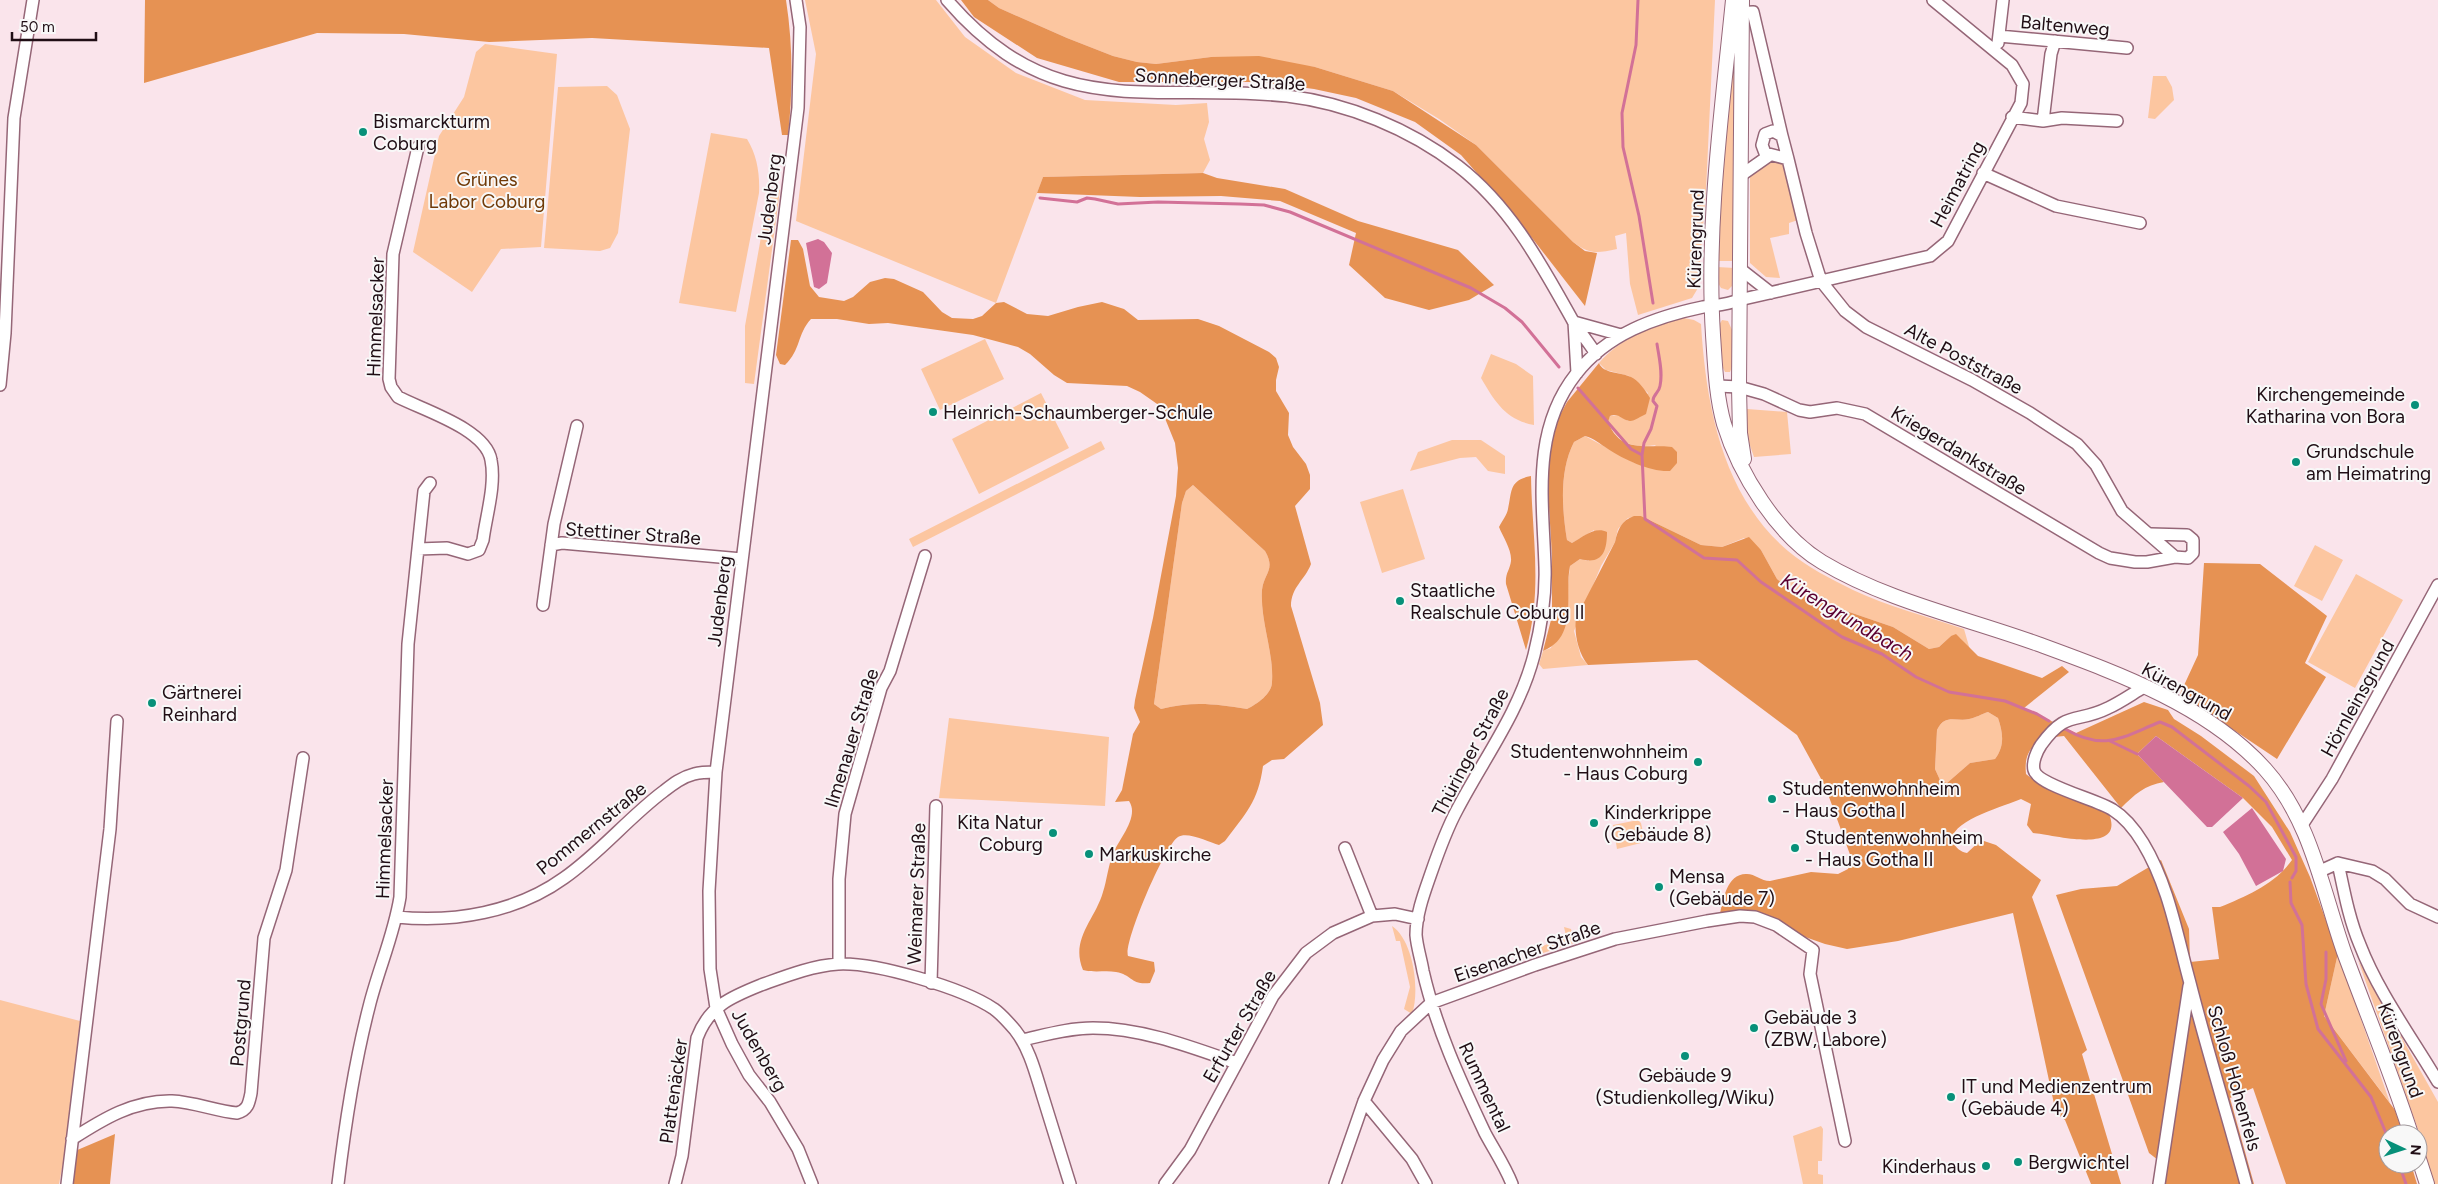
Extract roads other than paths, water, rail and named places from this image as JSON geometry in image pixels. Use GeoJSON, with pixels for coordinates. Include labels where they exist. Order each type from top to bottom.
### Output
{"type":"FeatureCollection","features":[{"type":"Feature","properties":{"kind":"main road","name":"Kürengrund"},"geometry":{"type":"LineString","coordinates":[[1737,7],[1740,176],[1739,387],[1741,449],[1747,474]]}},
{"type":"Feature","properties":{"kind":"main road","name":"Kürengrund"},"geometry":{"type":"LineString","coordinates":[[1737,7],[1713,228],[1711,306],[1718,386],[1724,422],[1732,445],[1747,474],[1777,522],[1820,560],[1850,576],[1903,598],[2063,653],[2144,687],[2221,730],[2244,748],[2276,782],[2302,826],[2407,1124]]}},
{"type":"Feature","properties":{"kind":"street"},"geometry":{"type":"LineString","coordinates":[[0,385],[6,333],[14,118],[33,0]]}},
{"type":"Feature","properties":{"kind":"street","name":"Judenberg"},"geometry":{"type":"LineString","coordinates":[[796,0],[800,27],[798,108],[716,772],[709,890],[710,969],[716,1008],[732,1044],[749,1075],[770,1102],[798,1149],[812,1184]]}},
{"type":"Feature","properties":{"kind":"street","name":"Sonneberger Straße"},"geometry":{"type":"LineString","coordinates":[[947,0],[977,33],[1003,53],[1022,66],[1063,82],[1117,92],[1248,94],[1307,99],[1372,118],[1416,139],[1457,165],[1504,210],[1538,257],[1574,322],[1599,351]]}},
{"type":"Feature","properties":{"kind":"street","name":"Heimatring"},"geometry":{"type":"LineString","coordinates":[[1711,306],[1725,300],[1739,300],[1930,256],[1948,241],[2021,103],[2023,84],[2012,65],[1933,0]]}},
{"type":"Feature","properties":{"kind":"street","name":"Baltenweg"},"geometry":{"type":"LineString","coordinates":[[1998,52],[2003,0]]}},
{"type":"Feature","properties":{"kind":"street","name":"Alte Poststraße"},"geometry":{"type":"LineString","coordinates":[[1737,7],[1753,12],[1806,233],[1821,281],[1845,311],[1866,327],[1972,380],[2030,413],[2077,444],[2096,465],[2122,511],[2151,534],[2175,557]]}},
{"type":"Feature","properties":{"kind":"street","name":"Baltenweg"},"geometry":{"type":"LineString","coordinates":[[1999,36],[2127,48]]}},
{"type":"Feature","properties":{"kind":"street"},"geometry":{"type":"LineString","coordinates":[[2043,121],[2051,54],[2055,41]]}},
{"type":"Feature","properties":{"kind":"street"},"geometry":{"type":"LineString","coordinates":[[2012,117],[2043,121],[2062,118],[2117,121]]}},
{"type":"Feature","properties":{"kind":"street"},"geometry":{"type":"LineString","coordinates":[[1782,136],[1773,131],[1765,134],[1762,145],[1766,153],[1788,159]]}},
{"type":"Feature","properties":{"kind":"street","name":"Himmelsacker"},"geometry":{"type":"LineString","coordinates":[[418,147],[408,198],[393,254],[389,379],[391,387],[398,397],[474,434],[489,452],[492,477],[483,540],[477,552],[468,554],[447,548],[418,549]]}},
{"type":"Feature","properties":{"kind":"street"},"geometry":{"type":"LineString","coordinates":[[1740,176],[1770,155]]}},
{"type":"Feature","properties":{"kind":"street"},"geometry":{"type":"LineString","coordinates":[[1983,173],[2056,206],[2140,222]]}},
{"type":"Feature","properties":{"kind":"street"},"geometry":{"type":"LineString","coordinates":[[1739,268],[1771,293]]}},
{"type":"Feature","properties":{"kind":"street","name":"Thüringer Straße"},"geometry":{"type":"LineString","coordinates":[[1431,1004],[1418,948],[1418,919],[1435,860],[1456,812],[1510,720],[1522,694],[1530,669],[1540,626],[1544,594],[1543,456],[1555,410],[1576,373],[1599,351],[1621,335],[1638,326],[1711,306]]}},
{"type":"Feature","properties":{"kind":"street"},"geometry":{"type":"LineString","coordinates":[[1574,322],[1621,335]]}},
{"type":"Feature","properties":{"kind":"street","name":"Sonneberger Straße"},"geometry":{"type":"LineString","coordinates":[[1574,322],[1576,373]]}},
{"type":"Feature","properties":{"kind":"street","name":"Kriegerdankstraße"},"geometry":{"type":"LineString","coordinates":[[1718,386],[1739,387],[1764,394],[1799,410],[1810,412],[1837,408],[1865,414],[2068,536],[2110,558],[2147,562],[2175,557],[2188,558],[2193,554],[2193,540],[2187,535],[2151,534]]}},
{"type":"Feature","properties":{"kind":"street","name":"Stettiner Straße"},"geometry":{"type":"LineString","coordinates":[[543,604],[554,524],[577,426]]}},
{"type":"Feature","properties":{"kind":"street","name":"Himmelsacker"},"geometry":{"type":"LineString","coordinates":[[338,1184],[351,1095],[369,1007],[397,917],[403,869],[408,644],[424,491],[430,482]]}},
{"type":"Feature","properties":{"kind":"street","name":"Stettiner Straße"},"geometry":{"type":"LineString","coordinates":[[551,545],[562,543],[742,559]]}},
{"type":"Feature","properties":{"kind":"street","name":"Ilmenauer Straße"},"geometry":{"type":"LineString","coordinates":[[839,964],[839,879],[845,814],[857,766],[881,688],[890,671],[925,556]]}},
{"type":"Feature","properties":{"kind":"street","name":"Hörnleinsgrund"},"geometry":{"type":"LineString","coordinates":[[2302,826],[2332,779],[2438,585]]}},
{"type":"Feature","properties":{"kind":"street","name":"Schloß Hohenfels"},"geometry":{"type":"LineString","coordinates":[[2144,687],[2108,709],[2073,718],[2054,728],[2039,747],[2034,760],[2034,770],[2040,778],[2049,783],[2112,808],[2133,828],[2156,869],[2168,898],[2182,946],[2190,982],[2246,1184]]}},
{"type":"Feature","properties":{"kind":"street"},"geometry":{"type":"LineString","coordinates":[[67,1184],[110,829],[117,721]]}},
{"type":"Feature","properties":{"kind":"street","name":"Postgrund"},"geometry":{"type":"LineString","coordinates":[[72,1138],[105,1117],[136,1105],[173,1101],[237,1113],[244,1112],[248,1106],[251,1093],[264,938],[286,870],[303,758]]}},
{"type":"Feature","properties":{"kind":"street","name":"Pommernstraße"},"geometry":{"type":"LineString","coordinates":[[397,917],[433,919],[488,912],[528,898],[566,877],[655,798],[680,779],[694,774],[716,772]]}},
{"type":"Feature","properties":{"kind":"street","name":"Weimarer Straße"},"geometry":{"type":"LineString","coordinates":[[931,983],[936,806]]}},
{"type":"Feature","properties":{"kind":"street"},"geometry":{"type":"LineString","coordinates":[[1346,848],[1372,916]]}},
{"type":"Feature","properties":{"kind":"street"},"geometry":{"type":"LineString","coordinates":[[2318,872],[2338,864],[2372,871],[2385,879],[2410,904],[2438,917]]}},
{"type":"Feature","properties":{"kind":"street"},"geometry":{"type":"LineString","coordinates":[[2338,864],[2345,898],[2360,946],[2376,978],[2438,1082]]}},
{"type":"Feature","properties":{"kind":"street","name":"Erfurter Straße"},"geometry":{"type":"LineString","coordinates":[[1165,1184],[1190,1150],[1273,996],[1306,953],[1333,933],[1372,916],[1395,914],[1418,919]]}},
{"type":"Feature","properties":{"kind":"street","name":"Eisenacher Straße"},"geometry":{"type":"LineString","coordinates":[[1431,1004],[1535,965],[1636,934],[1716,920],[1755,917],[1776,925],[1813,950],[1810,974],[1845,1141]]}},
{"type":"Feature","properties":{"kind":"street","name":"Weimarer Straße"},"geometry":{"type":"LineString","coordinates":[[716,1008],[744,992],[790,974],[839,964],[886,969],[970,995],[995,1010],[1022,1040],[1030,1058],[1070,1184]]}},
{"type":"Feature","properties":{"kind":"street","name":"Schloß Hohenfels"},"geometry":{"type":"LineString","coordinates":[[2159,1184],[2190,982]]}},
{"type":"Feature","properties":{"kind":"street"},"geometry":{"type":"LineString","coordinates":[[1335,1184],[1364,1101],[1383,1060],[1401,1031],[1431,1004]]}},
{"type":"Feature","properties":{"kind":"street","name":"Rummental"},"geometry":{"type":"LineString","coordinates":[[1431,1004],[1439,1029],[1466,1091],[1512,1184]]}},
{"type":"Feature","properties":{"kind":"street","name":"Plattenäcker"},"geometry":{"type":"LineString","coordinates":[[675,1184],[682,1156],[697,1038],[702,1024],[716,1008]]}},
{"type":"Feature","properties":{"kind":"street"},"geometry":{"type":"LineString","coordinates":[[1022,1040],[1068,1030],[1094,1028],[1165,1039],[1237,1063]]}},
{"type":"Feature","properties":{"kind":"street"},"geometry":{"type":"LineString","coordinates":[[1364,1101],[1412,1160],[1426,1184]]}},
{"type":"Feature","properties":{"kind":"waterway"},"geometry":{"type":"LineString","coordinates":[[1638,0],[1636,45],[1622,113],[1623,147],[1639,216],[1653,303]]}},
{"type":"Feature","properties":{"kind":"waterway"},"geometry":{"type":"LineString","coordinates":[[1040,198],[1077,202],[1087,198],[1118,204],[1158,202],[1264,205],[1290,212],[1471,288],[1505,308],[1522,322],[1559,367]]}},
{"type":"Feature","properties":{"kind":"waterway","name":"Kürengrundbach"},"geometry":{"type":"LineString","coordinates":[[1657,344],[1661,381],[1653,399],[1657,406],[1651,429],[1644,443],[1642,455],[1645,519],[1704,558],[1737,560],[1761,582],[1842,637],[1882,654],[1916,677],[1949,692],[2005,701],[2049,721]]}},
{"type":"Feature","properties":{"kind":"waterway"},"geometry":{"type":"LineString","coordinates":[[1578,388],[1631,449],[1642,455]]}},
{"type":"Feature","properties":{"kind":"waterway","name":"Kürengrundbach"},"geometry":{"type":"LineString","coordinates":[[2065,729],[2091,740],[2103,741],[2124,737],[2160,722],[2172,727],[2249,786],[2266,802],[2296,857],[2296,871],[2292,878]]}},
{"type":"Feature","properties":{"kind":"waterway","name":"Kürengrundbach"},"geometry":{"type":"LineString","coordinates":[[2110,741],[2137,754]]}},
{"type":"Feature","properties":{"kind":"waterway","name":"Kürengrundbach"},"geometry":{"type":"LineString","coordinates":[[2290,882],[2291,903],[2302,925],[2306,984],[2318,1029],[2371,1097],[2382,1124]]}},
{"type":"Feature","properties":{"kind":"waterway"},"geometry":{"type":"LineString","coordinates":[[2326,952],[2326,979],[2321,1004],[2346,1061]]}},
{"type":"Feature","properties":{"kind":"waterway","name":"Kürengrundbach"},"geometry":{"type":"LineString","coordinates":[[2402,1174],[2406,1184]]}},
{"type":"Feature","properties":{"kind":"place","name":"Bismarckturm Coburg"},"geometry":{"type":"Point","coordinates":[363,132]}},
{"type":"Feature","properties":{"kind":"place","name":"Kirchengemeinde Katharina von Bora"},"geometry":{"type":"Point","coordinates":[2415,405]}},
{"type":"Feature","properties":{"kind":"place","name":"Heinrich-Schaumberger-Schule"},"geometry":{"type":"Point","coordinates":[933,412]}},
{"type":"Feature","properties":{"kind":"place","name":"Grundschule am Heimatring"},"geometry":{"type":"Point","coordinates":[2296,462]}},
{"type":"Feature","properties":{"kind":"place","name":"Staatliche Realschule Coburg II"},"geometry":{"type":"Point","coordinates":[1400,601]}},
{"type":"Feature","properties":{"kind":"place","name":"Gärtnerei Reinhard"},"geometry":{"type":"Point","coordinates":[152,703]}},
{"type":"Feature","properties":{"kind":"place","name":"Studentenwohnheim - Haus Coburg"},"geometry":{"type":"Point","coordinates":[1698,762]}},
{"type":"Feature","properties":{"kind":"place","name":"Studentenwohnheim - Haus Gotha I"},"geometry":{"type":"Point","coordinates":[1772,799]}},
{"type":"Feature","properties":{"kind":"place","name":"Kinderkrippe (Gebäude 8)"},"geometry":{"type":"Point","coordinates":[1594,823]}},
{"type":"Feature","properties":{"kind":"place","name":"Kita Natur Coburg"},"geometry":{"type":"Point","coordinates":[1053,833]}},
{"type":"Feature","properties":{"kind":"place","name":"Studentenwohnheim - Haus Gotha II"},"geometry":{"type":"Point","coordinates":[1795,848]}},
{"type":"Feature","properties":{"kind":"place","name":"Markuskirche"},"geometry":{"type":"Point","coordinates":[1089,854]}},
{"type":"Feature","properties":{"kind":"place","name":"Mensa (Gebäude 7)"},"geometry":{"type":"Point","coordinates":[1659,887]}},
{"type":"Feature","properties":{"kind":"place","name":"Gebäude 3 (ZBW, Labore)"},"geometry":{"type":"Point","coordinates":[1754,1028]}},
{"type":"Feature","properties":{"kind":"place","name":"Gebäude 9 (Studienkolleg/Wiku)"},"geometry":{"type":"Point","coordinates":[1685,1056]}},
{"type":"Feature","properties":{"kind":"place","name":"IT und Medienzentrum (Gebäude 4)"},"geometry":{"type":"Point","coordinates":[1951,1097]}},
{"type":"Feature","properties":{"kind":"place","name":"Bergwichtel"},"geometry":{"type":"Point","coordinates":[2018,1162]}},
{"type":"Feature","properties":{"kind":"place","name":"Kinderhaus"},"geometry":{"type":"Point","coordinates":[1986,1166]}},
{"type":"Feature","properties":{"kind":"park label","name":"Grünes Labor Coburg"},"geometry":{"type":"Point","coordinates":[487,190]}}]}
